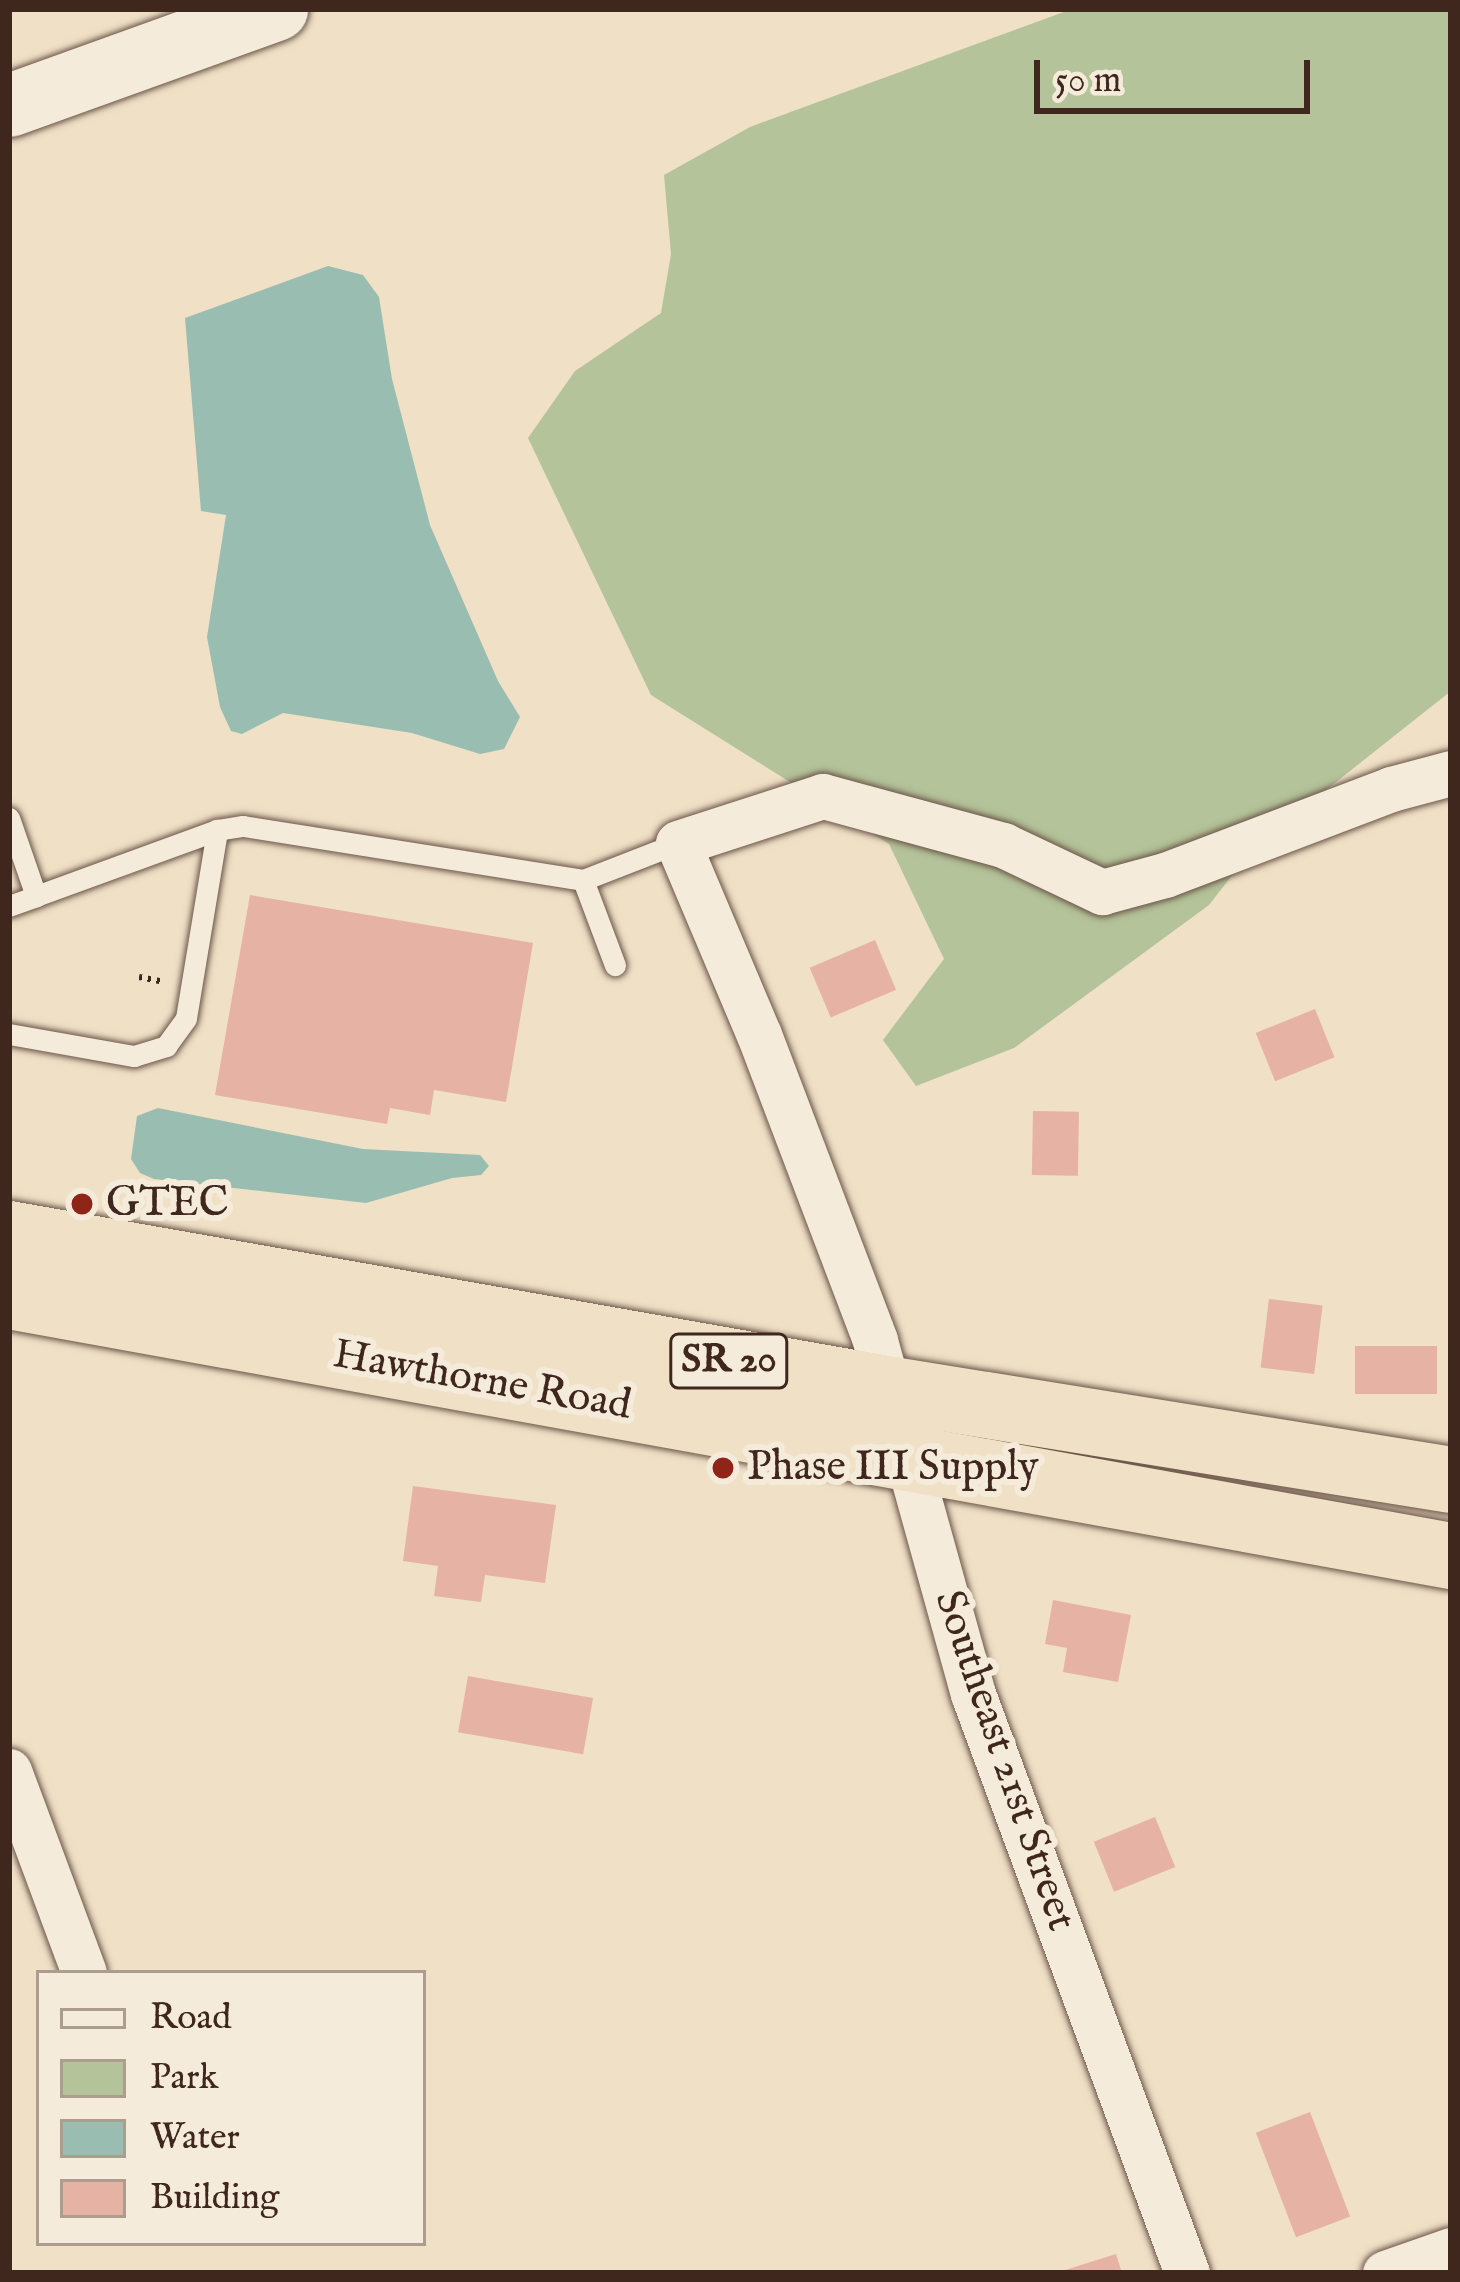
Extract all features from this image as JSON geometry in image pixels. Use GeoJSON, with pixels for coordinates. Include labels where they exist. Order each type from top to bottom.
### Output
{"type":"FeatureCollection","features":[{"type":"Feature","properties":{"kind":"highway","name":"Hawthorne Road"},"geometry":{"type":"LineString","coordinates":[[9,1234],[893,1390],[1451,1480]]}},
{"type":"Feature","properties":{"kind":"highway","name":"Hawthorne Road"},"geometry":{"type":"LineString","coordinates":[[9,1296],[1451,1556]]}},
{"type":"Feature","properties":{"kind":"street"},"geometry":{"type":"LineString","coordinates":[[9,105],[276,9]]}},
{"type":"Feature","properties":{"kind":"street"},"geometry":{"type":"LineString","coordinates":[[678,843],[823,796],[1003,845],[1102,892],[1165,875],[1390,789],[1451,772]]}},
{"type":"Feature","properties":{"kind":"street","name":"Southeast 21st Street"},"geometry":{"type":"LineString","coordinates":[[678,843],[759,1036],[893,1390],[973,1694],[1187,2273]]}},
{"type":"Feature","properties":{"kind":"street"},"geometry":{"type":"LineString","coordinates":[[9,1772],[82,1970]]}},
{"type":"Feature","properties":{"kind":"street"},"geometry":{"type":"LineString","coordinates":[[1385,2273],[1451,2250]]}},
{"type":"Feature","properties":{"kind":"lane"},"geometry":{"type":"LineString","coordinates":[[9,818],[36,896]]}},
{"type":"Feature","properties":{"kind":"lane"},"geometry":{"type":"LineString","coordinates":[[9,906],[217,830],[262,828],[584,880],[678,843]]}},
{"type":"Feature","properties":{"kind":"lane"},"geometry":{"type":"LineString","coordinates":[[9,1034],[134,1056],[166,1046],[186,1018],[217,830]]}},
{"type":"Feature","properties":{"kind":"lane"},"geometry":{"type":"LineString","coordinates":[[584,880],[615,964]]}},
{"type":"Feature","properties":{"kind":"path"},"geometry":{"type":"LineString","coordinates":[[139,977],[168,982]]}},
{"type":"Feature","properties":{"kind":"green space"},"geometry":{"type":"Polygon","coordinates":[[[1072,9],[1451,9],[1451,691],[1254,847],[1209,905],[1014,1048],[916,1086],[883,1040],[944,959],[889,844],[651,695],[528,438],[575,371],[661,313],[671,254],[664,175],[750,127],[1072,9]]]}},
{"type":"Feature","properties":{"kind":"water"},"geometry":{"type":"Polygon","coordinates":[[[328,266],[363,275],[379,297],[392,379],[430,525],[498,681],[520,717],[504,749],[480,754],[412,733],[283,713],[242,734],[231,731],[220,707],[207,637],[226,515],[201,511],[185,318],[328,266]]]}},
{"type":"Feature","properties":{"kind":"water"},"geometry":{"type":"Polygon","coordinates":[[[158,1108],[363,1149],[480,1155],[489,1166],[481,1175],[452,1178],[366,1203],[154,1179],[140,1173],[131,1159],[137,1116],[158,1108]]]}},
{"type":"Feature","properties":{"kind":"building"},"geometry":{"type":"Polygon","coordinates":[[[250,895],[533,943],[506,1102],[434,1090],[430,1115],[390,1108],[387,1124],[215,1095],[250,895]]]}},
{"type":"Feature","properties":{"kind":"building"},"geometry":{"type":"Polygon","coordinates":[[[875,940],[896,990],[831,1017],[810,968],[875,940]]]}},
{"type":"Feature","properties":{"kind":"building"},"geometry":{"type":"Polygon","coordinates":[[[1315,1009],[1334,1057],[1275,1081],[1256,1033],[1315,1009]]]}},
{"type":"Feature","properties":{"kind":"building"},"geometry":{"type":"Polygon","coordinates":[[[1033,1111],[1079,1112],[1078,1176],[1032,1175],[1033,1111]]]}},
{"type":"Feature","properties":{"kind":"building"},"geometry":{"type":"Polygon","coordinates":[[[1269,1299],[1323,1306],[1314,1374],[1261,1367],[1269,1299]]]}},
{"type":"Feature","properties":{"kind":"building"},"geometry":{"type":"Polygon","coordinates":[[[1355,1346],[1437,1346],[1437,1394],[1355,1394],[1355,1346]]]}},
{"type":"Feature","properties":{"kind":"building"},"geometry":{"type":"Polygon","coordinates":[[[413,1486],[556,1505],[545,1583],[485,1575],[481,1602],[434,1596],[438,1566],[403,1561],[413,1486]]]}},
{"type":"Feature","properties":{"kind":"building"},"geometry":{"type":"Polygon","coordinates":[[[1053,1600],[1131,1615],[1118,1682],[1063,1672],[1067,1648],[1045,1644],[1053,1600]]]}},
{"type":"Feature","properties":{"kind":"building"},"geometry":{"type":"Polygon","coordinates":[[[468,1676],[593,1698],[583,1754],[458,1732],[468,1676]]]}},
{"type":"Feature","properties":{"kind":"building"},"geometry":{"type":"Polygon","coordinates":[[[1155,1817],[1175,1867],[1114,1892],[1094,1842],[1155,1817]]]}},
{"type":"Feature","properties":{"kind":"building"},"geometry":{"type":"Polygon","coordinates":[[[1310,2112],[1350,2217],[1296,2237],[1256,2133],[1310,2112]]]}},
{"type":"Feature","properties":{"kind":"building"},"geometry":{"type":"Polygon","coordinates":[[[1116,2254],[1122,2273],[1059,2273],[1059,2272],[1116,2254]]]}},
{"type":"Feature","properties":{"kind":"place","name":"GTEC"},"geometry":{"type":"Point","coordinates":[82,1204]}},
{"type":"Feature","properties":{"kind":"place","name":"Phase III Supply"},"geometry":{"type":"Point","coordinates":[723,1468]}}]}
